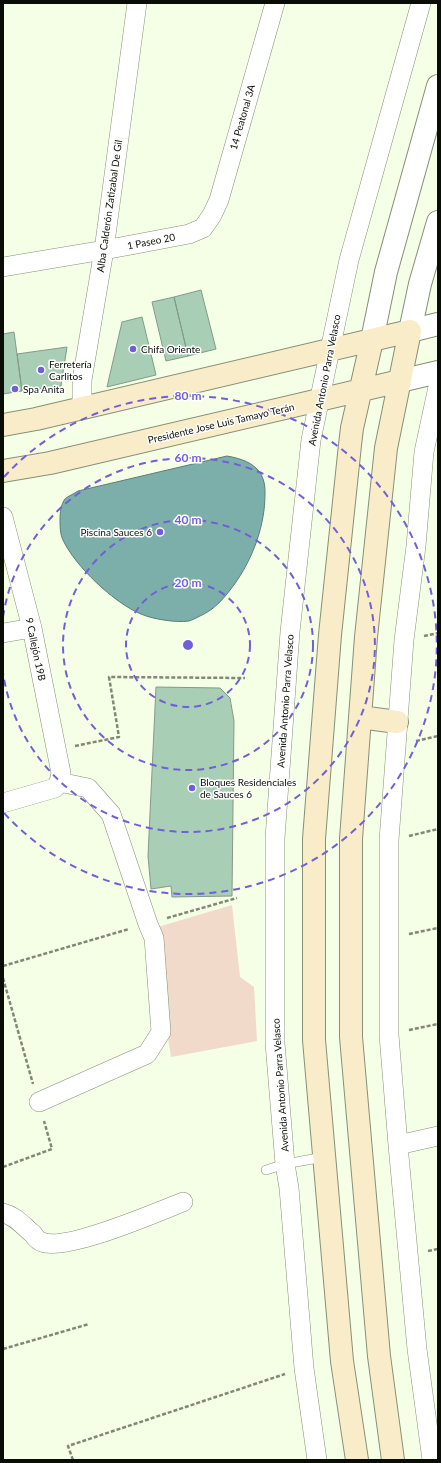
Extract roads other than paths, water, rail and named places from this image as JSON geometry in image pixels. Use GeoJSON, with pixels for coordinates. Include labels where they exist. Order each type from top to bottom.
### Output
{"type":"FeatureCollection","features":[{"type":"Feature","properties":{"kind":"main road"},"geometry":{"type":"LineString","coordinates":[[3,424],[36,419],[410,331],[386,448],[366,637],[351,839],[351,1037],[378,1356],[393,1460]]}},
{"type":"Feature","properties":{"kind":"main road"},"geometry":{"type":"LineString","coordinates":[[357,1460],[342,1361],[314,1040],[314,839],[330,627],[352,428],[372,340]]}},
{"type":"Feature","properties":{"kind":"main road","name":"Presidente Jose Luis Tamayo Terán"},"geometry":{"type":"LineString","coordinates":[[3,471],[50,463],[400,381]]}},
{"type":"Feature","properties":{"kind":"main road"},"geometry":{"type":"LineString","coordinates":[[360,717],[397,722]]}},
{"type":"Feature","properties":{"kind":"street","name":"Alba Calderón Zatizabal De Gil"},"geometry":{"type":"LineString","coordinates":[[82,408],[82,380],[104,250],[137,3]]}},
{"type":"Feature","properties":{"kind":"street","name":"14 Peatonal 3A"},"geometry":{"type":"LineString","coordinates":[[203,228],[212,215],[219,200],[275,3]]}},
{"type":"Feature","properties":{"kind":"street","name":"Avenida Antonio Parra Velasco"},"geometry":{"type":"LineString","coordinates":[[317,1460],[304,1368],[289,1188],[285,1164],[276,1043],[276,838],[290,632],[311,440],[319,400],[349,260],[421,3]]}},
{"type":"Feature","properties":{"kind":"street"},"geometry":{"type":"LineString","coordinates":[[372,340],[386,272],[438,86]]}},
{"type":"Feature","properties":{"kind":"street"},"geometry":{"type":"LineString","coordinates":[[438,222],[420,284],[410,331],[438,324]]}},
{"type":"Feature","properties":{"kind":"street","name":"1 Paseo 20"},"geometry":{"type":"LineString","coordinates":[[3,267],[190,234],[203,228]]}},
{"type":"Feature","properties":{"kind":"street","name":"Presidente Jose Luis Tamayo Terán"},"geometry":{"type":"LineString","coordinates":[[400,381],[438,372]]}},
{"type":"Feature","properties":{"kind":"street"},"geometry":{"type":"LineString","coordinates":[[432,1460],[417,1349],[389,1034],[389,840],[395,778],[397,722],[404,640],[416,546],[424,452],[438,387]]}},
{"type":"Feature","properties":{"kind":"street","name":"9 Callejón 19B"},"geometry":{"type":"LineString","coordinates":[[3,517],[32,628],[61,773],[59,782]]}},
{"type":"Feature","properties":{"kind":"street"},"geometry":{"type":"LineString","coordinates":[[3,633],[32,628]]}},
{"type":"Feature","properties":{"kind":"street"},"geometry":{"type":"LineString","coordinates":[[3,803],[54,788],[59,782],[88,788],[111,814],[154,938],[161,1032],[147,1054],[39,1102]]}},
{"type":"Feature","properties":{"kind":"street"},"geometry":{"type":"LineString","coordinates":[[398,1145],[438,1136]]}},
{"type":"Feature","properties":{"kind":"street"},"geometry":{"type":"LineString","coordinates":[[3,1213],[14,1217],[40,1242],[47,1243],[79,1239],[116,1229],[183,1202]]}},
{"type":"Feature","properties":{"kind":"lane"},"geometry":{"type":"LineString","coordinates":[[266,1170],[285,1164],[324,1157]]}},
{"type":"Feature","properties":{"kind":"water","name":"Piscina Sauces 6"},"geometry":{"type":"Polygon","coordinates":[[[227,456],[249,463],[255,467],[263,478],[265,494],[263,517],[257,540],[248,562],[236,582],[224,597],[216,606],[206,613],[189,621],[178,621],[151,617],[130,609],[96,583],[76,561],[63,540],[60,524],[62,506],[65,499],[78,491],[227,456]]]}},
{"type":"Feature","properties":{"kind":"place","name":"Chifa Oriente"},"geometry":{"type":"Point","coordinates":[133,349]}},
{"type":"Feature","properties":{"kind":"place","name":"Ferretería Carlitos"},"geometry":{"type":"Point","coordinates":[41,370]}},
{"type":"Feature","properties":{"kind":"place","name":"Spa Anita"},"geometry":{"type":"Point","coordinates":[15,389]}},
{"type":"Feature","properties":{"kind":"place","name":"Piscina Sauces 6"},"geometry":{"type":"Point","coordinates":[160,532]}},
{"type":"Feature","properties":{"kind":"place","name":"Bloques Residenciales de Sauces 6"},"geometry":{"type":"Point","coordinates":[192,788]}}]}
